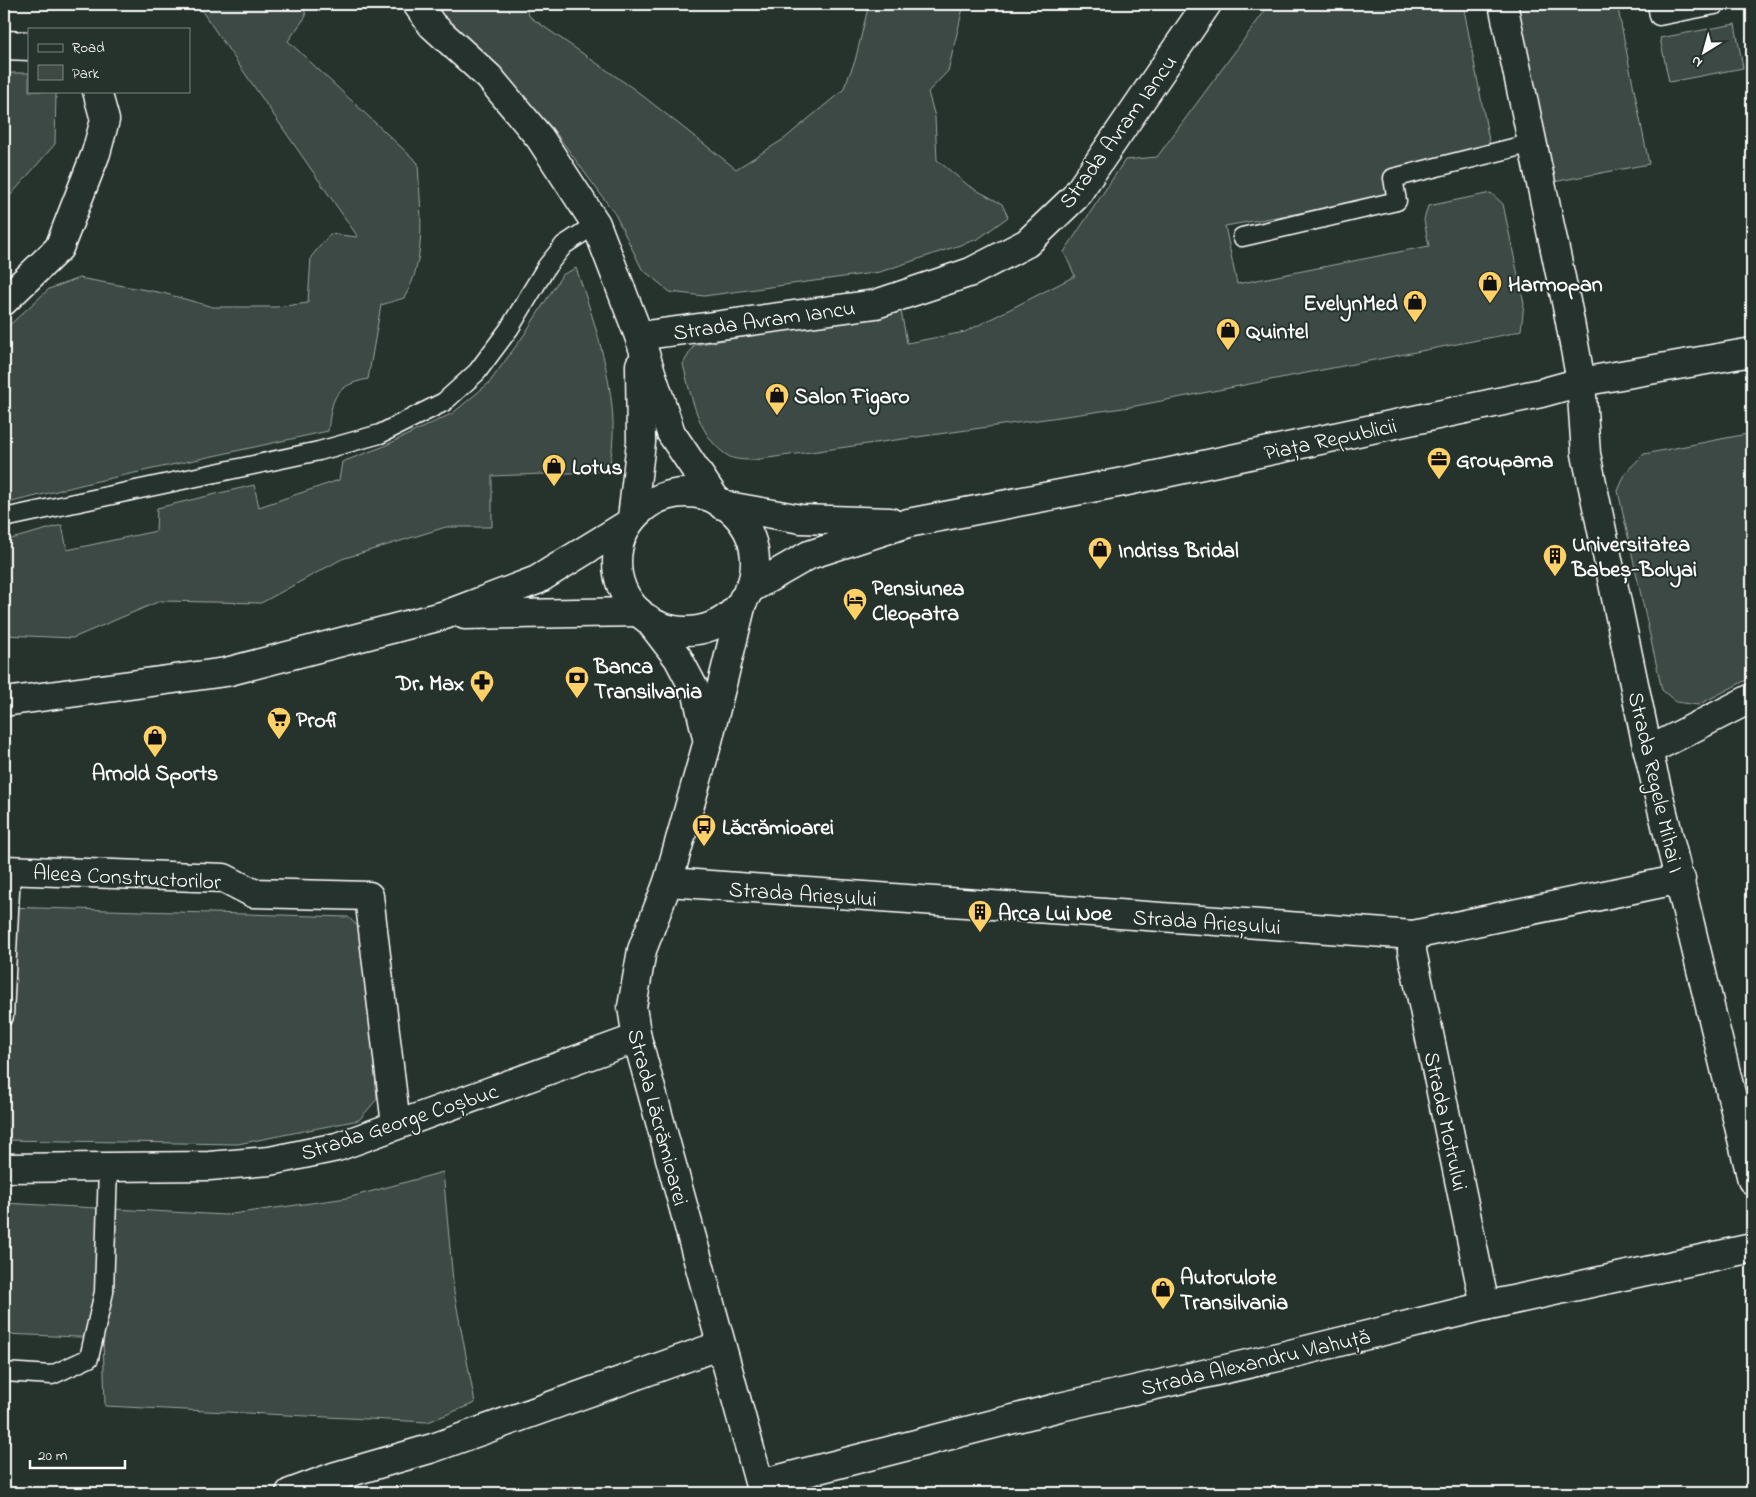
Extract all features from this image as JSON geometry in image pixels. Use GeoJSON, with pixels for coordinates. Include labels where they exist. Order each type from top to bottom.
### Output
{"type":"FeatureCollection","features":[{"type":"Feature","properties":{"kind":"street"},"geometry":{"type":"LineString","coordinates":[[417,4],[432,25],[489,77],[540,138],[596,224],[639,336],[671,433],[719,503]]}},
{"type":"Feature","properties":{"kind":"street","name":"Strada Avram Iancu"},"geometry":{"type":"LineString","coordinates":[[639,336],[876,304],[971,272],[1027,243],[1076,197],[1207,4]]}},
{"type":"Feature","properties":{"kind":"street","name":"Strada Regele Mihai I"},"geometry":{"type":"LineString","coordinates":[[1503,4],[1581,382],[1586,454],[1648,751],[1752,1180]]}},
{"type":"Feature","properties":{"kind":"street"},"geometry":{"type":"LineString","coordinates":[[4,45],[28,46]]}},
{"type":"Feature","properties":{"kind":"street"},"geometry":{"type":"LineString","coordinates":[[4,300],[59,248],[96,153],[105,120],[97,92]]}},
{"type":"Feature","properties":{"kind":"street"},"geometry":{"type":"LineString","coordinates":[[4,702],[226,672],[445,615],[537,580],[630,521],[656,498],[671,493],[702,494],[719,503],[739,518],[751,536],[756,563],[754,577],[746,595],[732,613],[717,624],[700,630],[682,631],[664,628],[644,616],[627,597],[620,580],[617,561],[620,542],[630,521],[641,442],[639,336]]}},
{"type":"Feature","properties":{"kind":"street","name":"Piața Republicii"},"geometry":{"type":"LineString","coordinates":[[746,595],[809,555],[908,523],[1123,482],[1541,393],[1581,382],[1752,352]]}},
{"type":"Feature","properties":{"kind":"street","name":"Piața Republicii"},"geometry":{"type":"LineString","coordinates":[[719,503],[801,519],[908,523]]}},
{"type":"Feature","properties":{"kind":"street","name":"Strada Lăcrămioarei"},"geometry":{"type":"LineString","coordinates":[[746,595],[708,742],[668,882],[642,950],[632,1007],[636,1038],[761,1488]]}},
{"type":"Feature","properties":{"kind":"street"},"geometry":{"type":"LineString","coordinates":[[445,615],[644,616]]}},
{"type":"Feature","properties":{"kind":"street","name":"Strada Lăcrămioarei"},"geometry":{"type":"LineString","coordinates":[[644,616],[678,658],[697,694],[708,742]]}},
{"type":"Feature","properties":{"kind":"street"},"geometry":{"type":"LineString","coordinates":[[1648,751],[1752,698]]}},
{"type":"Feature","properties":{"kind":"street","name":"Aleea Constructorilor"},"geometry":{"type":"LineString","coordinates":[[7,870],[224,878],[253,893],[369,896],[396,1125]]}},
{"type":"Feature","properties":{"kind":"street","name":"Strada Arieșului"},"geometry":{"type":"LineString","coordinates":[[668,882],[1413,936],[1680,879]]}},
{"type":"Feature","properties":{"kind":"street","name":"Strada Motrului"},"geometry":{"type":"LineString","coordinates":[[1413,936],[1412,951],[1485,1306]]}},
{"type":"Feature","properties":{"kind":"street","name":"Strada George Coșbuc"},"geometry":{"type":"LineString","coordinates":[[4,1168],[209,1166],[270,1161],[337,1147],[636,1038]]}},
{"type":"Feature","properties":{"kind":"street","name":"Strada Alexandru Vlahuță"},"geometry":{"type":"LineString","coordinates":[[761,1488],[1060,1407],[1278,1357],[1485,1306],[1752,1248]]}},
{"type":"Feature","properties":{"kind":"street"},"geometry":{"type":"LineString","coordinates":[[290,1493],[333,1477],[433,1448],[721,1345]]}},
{"type":"Feature","properties":{"kind":"lane"},"geometry":{"type":"LineString","coordinates":[[1657,4],[1659,16],[1715,5]]}},
{"type":"Feature","properties":{"kind":"lane"},"geometry":{"type":"LineString","coordinates":[[1242,237],[1398,201],[1393,178],[1533,143]]}},
{"type":"Feature","properties":{"kind":"lane"},"geometry":{"type":"LineString","coordinates":[[4,518],[319,451],[380,434],[444,402],[477,372],[509,329],[547,266],[564,245],[596,224]]}},
{"type":"Feature","properties":{"kind":"lane","name":"Aleea Constructorilor"},"geometry":{"type":"LineString","coordinates":[[4,1016],[7,870]]}},
{"type":"Feature","properties":{"kind":"lane"},"geometry":{"type":"LineString","coordinates":[[4,1372],[52,1375],[89,1358],[104,1292],[108,1168]]}},
{"type":"Feature","properties":{"kind":"green space"},"geometry":{"type":"Polygon","coordinates":[[[197,4],[303,4],[306,16],[288,41],[418,163],[421,232],[417,267],[412,283],[404,298],[381,305],[368,379],[348,386],[336,396],[331,410],[328,431],[93,482],[4,504],[4,330],[49,289],[79,278],[163,293],[213,307],[276,307],[308,303],[311,257],[330,234],[358,237],[197,4]]]}},
{"type":"Feature","properties":{"kind":"green space"},"geometry":{"type":"Polygon","coordinates":[[[429,4],[523,4],[530,17],[634,89],[736,169],[784,139],[843,90],[855,61],[869,4],[964,4],[948,71],[928,92],[935,117],[937,160],[969,186],[1002,204],[1008,217],[978,239],[880,272],[704,296],[670,292],[642,269],[615,214],[553,129],[490,61],[429,4]]]}},
{"type":"Feature","properties":{"kind":"green space"},"geometry":{"type":"Polygon","coordinates":[[[1270,4],[1463,4],[1491,151],[1395,170],[1386,198],[1225,226],[1237,284],[1429,246],[1424,220],[1428,206],[1491,193],[1503,204],[1524,304],[1521,330],[1509,334],[1130,407],[754,460],[730,457],[711,440],[693,403],[683,364],[694,345],[901,311],[907,343],[965,332],[1075,276],[1064,252],[1125,160],[1157,157],[1270,4]]]}},
{"type":"Feature","properties":{"kind":"green space"},"geometry":{"type":"Polygon","coordinates":[[[1517,4],[1617,4],[1649,164],[1553,182],[1517,4]]]}},
{"type":"Feature","properties":{"kind":"green space"},"geometry":{"type":"Polygon","coordinates":[[[1735,24],[1743,68],[1669,82],[1660,38],[1735,24]]]}},
{"type":"Feature","properties":{"kind":"green space"},"geometry":{"type":"Polygon","coordinates":[[[4,73],[28,73],[28,92],[56,92],[55,144],[4,203],[4,73]]]}},
{"type":"Feature","properties":{"kind":"green space"},"geometry":{"type":"Polygon","coordinates":[[[576,268],[592,315],[611,395],[612,447],[608,470],[492,476],[492,527],[446,527],[342,559],[261,603],[160,601],[73,638],[4,635],[4,541],[62,525],[67,550],[156,531],[157,508],[254,485],[259,507],[339,480],[342,462],[382,447],[453,413],[489,383],[524,335],[562,275],[576,268]]]}},
{"type":"Feature","properties":{"kind":"green space"},"geometry":{"type":"Polygon","coordinates":[[[1752,433],[1752,677],[1698,705],[1676,702],[1662,690],[1618,491],[1626,472],[1644,454],[1752,433]]]}},
{"type":"Feature","properties":{"kind":"green space"},"geometry":{"type":"Polygon","coordinates":[[[4,907],[348,917],[363,931],[377,1099],[359,1120],[238,1144],[4,1140],[4,907]]]}},
{"type":"Feature","properties":{"kind":"green space"},"geometry":{"type":"Polygon","coordinates":[[[443,1172],[454,1292],[475,1403],[428,1422],[105,1406],[103,1338],[4,1334],[4,1203],[225,1215],[347,1198],[443,1172]]]}},
{"type":"Feature","properties":{"kind":"place","name":"Harmopan"},"geometry":{"type":"Point","coordinates":[1490,304]}},
{"type":"Feature","properties":{"kind":"place","name":"EvelynMed"},"geometry":{"type":"Point","coordinates":[1415,323]}},
{"type":"Feature","properties":{"kind":"place","name":"Quintel"},"geometry":{"type":"Point","coordinates":[1228,351]}},
{"type":"Feature","properties":{"kind":"place","name":"Salon Figaro"},"geometry":{"type":"Point","coordinates":[777,416]}},
{"type":"Feature","properties":{"kind":"place","name":"Groupama"},"geometry":{"type":"Point","coordinates":[1439,480]}},
{"type":"Feature","properties":{"kind":"place","name":"Lotus"},"geometry":{"type":"Point","coordinates":[554,487]}},
{"type":"Feature","properties":{"kind":"place","name":"Indriss Bridal"},"geometry":{"type":"Point","coordinates":[1100,570]}},
{"type":"Feature","properties":{"kind":"place","name":"Universitatea Babeș-Bolyai"},"geometry":{"type":"Point","coordinates":[1555,577]}},
{"type":"Feature","properties":{"kind":"place","name":"Pensiunea Cleopatra"},"geometry":{"type":"Point","coordinates":[855,621]}},
{"type":"Feature","properties":{"kind":"place","name":"Banca Transilvania"},"geometry":{"type":"Point","coordinates":[577,699]}},
{"type":"Feature","properties":{"kind":"place","name":"Dr. Max"},"geometry":{"type":"Point","coordinates":[482,703]}},
{"type":"Feature","properties":{"kind":"place","name":"Profi"},"geometry":{"type":"Point","coordinates":[279,740]}},
{"type":"Feature","properties":{"kind":"place","name":"Arnold Sports"},"geometry":{"type":"Point","coordinates":[155,758]}},
{"type":"Feature","properties":{"kind":"place","name":"Lăcrămioarei"},"geometry":{"type":"Point","coordinates":[704,847]}},
{"type":"Feature","properties":{"kind":"place","name":"Arca Lui Noe"},"geometry":{"type":"Point","coordinates":[980,933]}},
{"type":"Feature","properties":{"kind":"place","name":"Autorulote Transilvania"},"geometry":{"type":"Point","coordinates":[1163,1310]}}]}
